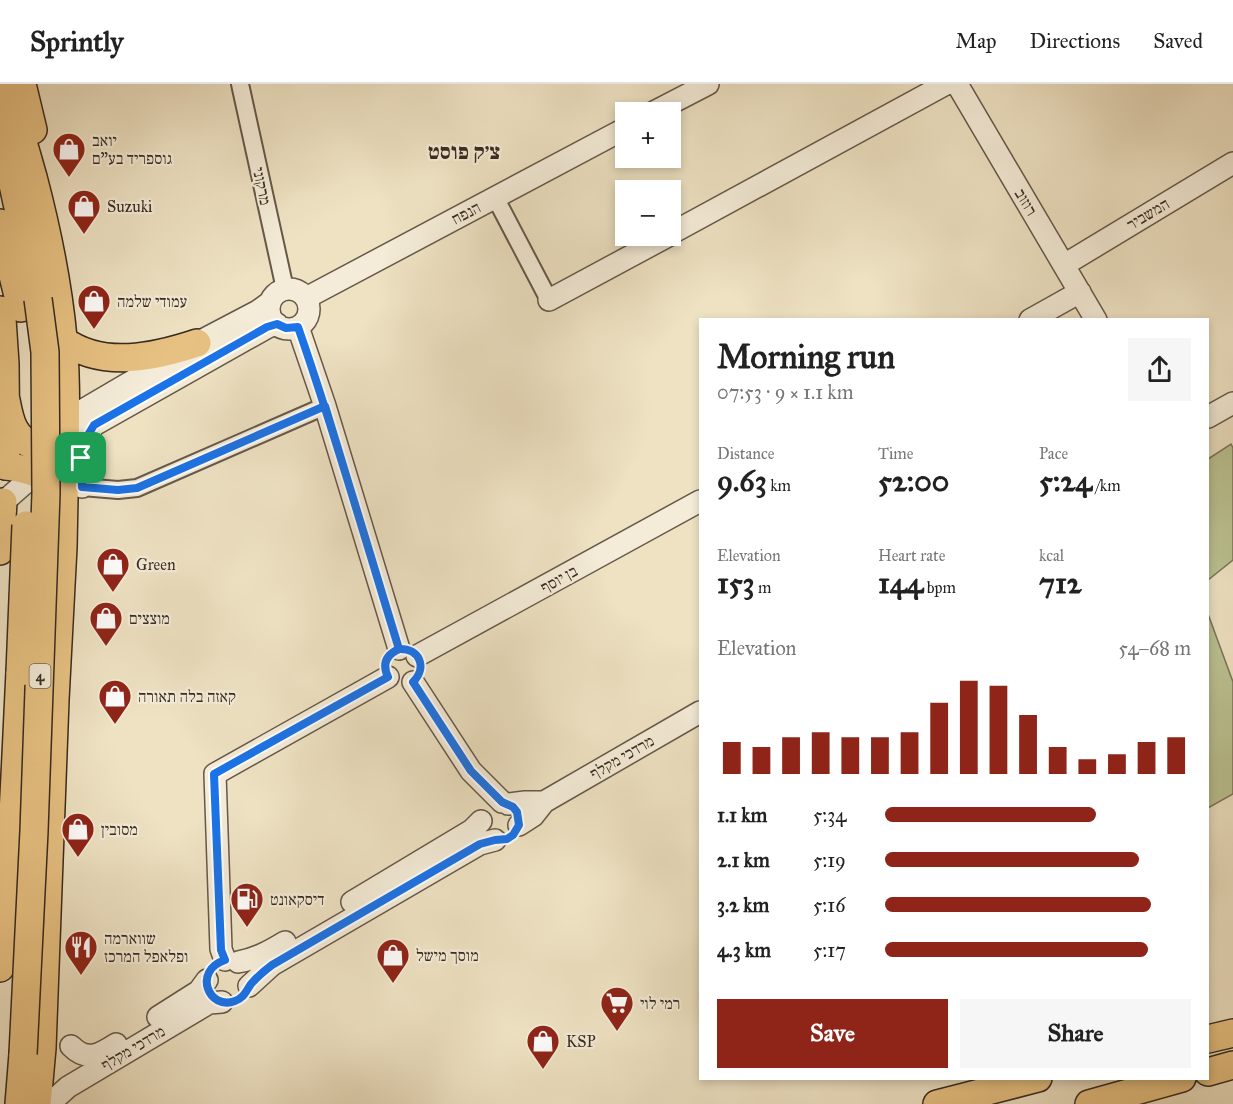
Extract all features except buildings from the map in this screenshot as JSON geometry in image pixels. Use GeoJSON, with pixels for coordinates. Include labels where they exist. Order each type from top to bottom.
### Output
{"type":"FeatureCollection","features":[{"type":"Feature","properties":{"kind":"main road"},"geometry":{"type":"LineString","coordinates":[[22,84],[42,168],[42,211]]}},
{"type":"Feature","properties":{"kind":"main road"},"geometry":{"type":"LineString","coordinates":[[0,88],[15,115],[42,211],[55,279],[63,340],[65,421],[63,548],[42,1048],[36,1104]]}},
{"type":"Feature","properties":{"kind":"main road","name":"4"},"geometry":{"type":"LineString","coordinates":[[0,124],[28,358],[28,472],[13,817],[0,968]]}},
{"type":"Feature","properties":{"kind":"main road","name":"4"},"geometry":{"type":"LineString","coordinates":[[0,223],[20,306],[45,352],[46,493],[34,831],[19,1104]]}},
{"type":"Feature","properties":{"kind":"main road"},"geometry":{"type":"LineString","coordinates":[[20,306],[2,319],[6,400],[3,468],[24,470],[44,477],[53,485],[58,494],[63,520]]}},
{"type":"Feature","properties":{"kind":"main road"},"geometry":{"type":"LineString","coordinates":[[63,340],[71,346],[94,354],[121,357],[149,356],[197,344]]}},
{"type":"Feature","properties":{"kind":"main road"},"geometry":{"type":"LineString","coordinates":[[6,400],[8,414],[15,431],[22,440],[32,446],[49,450],[65,448]]}},
{"type":"Feature","properties":{"kind":"main road"},"geometry":{"type":"LineString","coordinates":[[63,548],[69,520],[82,487]]}},
{"type":"Feature","properties":{"kind":"main road"},"geometry":{"type":"LineString","coordinates":[[0,551],[2,504]]}},
{"type":"Feature","properties":{"kind":"main road"},"geometry":{"type":"LineString","coordinates":[[1209,1039],[1233,1033]]}},
{"type":"Feature","properties":{"kind":"main road"},"geometry":{"type":"LineString","coordinates":[[1209,1072],[1233,1065]]}},
{"type":"Feature","properties":{"kind":"main road"},"geometry":{"type":"LineString","coordinates":[[937,1104],[1030,1080]]}},
{"type":"Feature","properties":{"kind":"main road"},"geometry":{"type":"LineString","coordinates":[[1089,1104],[1175,1080]]}},
{"type":"Feature","properties":{"kind":"street","name":"מרקוני"},"geometry":{"type":"LineString","coordinates":[[240,84],[285,289]]}},
{"type":"Feature","properties":{"kind":"street"},"geometry":{"type":"LineString","coordinates":[[673,102],[708,84]]}},
{"type":"Feature","properties":{"kind":"street"},"geometry":{"type":"LineString","coordinates":[[681,228],[946,84]]}},
{"type":"Feature","properties":{"kind":"street","name":"רוזוב"},"geometry":{"type":"LineString","coordinates":[[957,84],[1095,318]]}},
{"type":"Feature","properties":{"kind":"street","name":"הנפח"},"geometry":{"type":"LineString","coordinates":[[306,298],[615,134]]}},
{"type":"Feature","properties":{"kind":"street","name":"המשביר"},"geometry":{"type":"LineString","coordinates":[[1064,265],[1233,163]]}},
{"type":"Feature","properties":{"kind":"street"},"geometry":{"type":"LineString","coordinates":[[495,197],[549,300],[649,246]]}},
{"type":"Feature","properties":{"kind":"street"},"geometry":{"type":"LineString","coordinates":[[285,289],[297,290],[306,298],[309,311],[303,323],[267,327],[94,425],[2,504],[3,468],[65,421],[258,311],[285,289]]}},
{"type":"Feature","properties":{"kind":"street"},"geometry":{"type":"LineString","coordinates":[[1034,318],[1080,292]]}},
{"type":"Feature","properties":{"kind":"street"},"geometry":{"type":"LineString","coordinates":[[269,303],[272,318],[287,326],[325,406],[408,653],[421,667],[413,682],[402,685],[391,681],[385,666],[389,655],[408,653]]}},
{"type":"Feature","properties":{"kind":"street"},"geometry":{"type":"LineString","coordinates":[[1209,416],[1233,403]]}},
{"type":"Feature","properties":{"kind":"street"},"geometry":{"type":"LineString","coordinates":[[94,425],[83,446],[82,487],[118,490],[137,488],[325,406]]}},
{"type":"Feature","properties":{"kind":"street","name":"בן יוסף"},"geometry":{"type":"LineString","coordinates":[[408,653],[699,502]]}},
{"type":"Feature","properties":{"kind":"street"},"geometry":{"type":"LineString","coordinates":[[388,677],[214,774],[221,950],[231,961],[244,966],[250,979],[242,998],[228,1003],[215,999],[207,987],[207,980],[208,973],[218,962],[231,961],[251,960],[269,952],[472,830],[490,805],[505,803]]}},
{"type":"Feature","properties":{"kind":"street"},"geometry":{"type":"LineString","coordinates":[[249,986],[272,965],[480,844],[507,839],[513,835],[519,825],[517,812],[513,807],[505,803],[471,771],[413,682]]}},
{"type":"Feature","properties":{"kind":"street","name":"מרדכי מקלף"},"geometry":{"type":"LineString","coordinates":[[519,825],[533,816],[544,802],[699,713]]}},
{"type":"Feature","properties":{"kind":"street"},"geometry":{"type":"LineString","coordinates":[[471,771],[482,817],[482,827],[495,840]]}},
{"type":"Feature","properties":{"kind":"street","name":"מרדכי מקלף"},"geometry":{"type":"LineString","coordinates":[[505,803],[544,802]]}},
{"type":"Feature","properties":{"kind":"street","name":"מרדכי מקלף"},"geometry":{"type":"LineString","coordinates":[[71,1046],[84,1055],[90,1056],[104,1052],[199,991],[207,980]]}},
{"type":"Feature","properties":{"kind":"street","name":"מרדכי מקלף"},"geometry":{"type":"LineString","coordinates":[[49,1104],[68,1087],[209,1003],[222,1002]]}},
{"type":"Feature","properties":{"kind":"green space"},"geometry":{"type":"Polygon","coordinates":[[[1231,444],[1233,448],[1233,560],[1209,579],[1209,458],[1231,444]]]}},
{"type":"Feature","properties":{"kind":"green space"},"geometry":{"type":"Polygon","coordinates":[[[1209,617],[1233,682],[1233,794],[1209,807],[1209,617]]]}},
{"type":"Feature","properties":{"kind":"place","name":"יואב גוספריד בע\"ם"},"geometry":{"type":"Point","coordinates":[69,178]}},
{"type":"Feature","properties":{"kind":"place","name":"Suzuki"},"geometry":{"type":"Point","coordinates":[84,235]}},
{"type":"Feature","properties":{"kind":"place","name":"עמודי שלמה"},"geometry":{"type":"Point","coordinates":[94,330]}},
{"type":"Feature","properties":{"kind":"place","name":"Green"},"geometry":{"type":"Point","coordinates":[113,593]}},
{"type":"Feature","properties":{"kind":"place","name":"מוצצים"},"geometry":{"type":"Point","coordinates":[106,647]}},
{"type":"Feature","properties":{"kind":"place","name":"קאזה בלה תאורה"},"geometry":{"type":"Point","coordinates":[115,725]}},
{"type":"Feature","properties":{"kind":"place","name":"מסובין"},"geometry":{"type":"Point","coordinates":[78,858]}},
{"type":"Feature","properties":{"kind":"place","name":"דיסקאונט"},"geometry":{"type":"Point","coordinates":[247,928]}},
{"type":"Feature","properties":{"kind":"place","name":"שווארמה ופלאפל המרכז"},"geometry":{"type":"Point","coordinates":[81,976]}},
{"type":"Feature","properties":{"kind":"place","name":"מוסך מישל"},"geometry":{"type":"Point","coordinates":[393,984]}},
{"type":"Feature","properties":{"kind":"place","name":"רמי לוי"},"geometry":{"type":"Point","coordinates":[617,1032]}},
{"type":"Feature","properties":{"kind":"place","name":"KSP"},"geometry":{"type":"Point","coordinates":[543,1070]}},
{"type":"Feature","properties":{"kind":"district","name":"צ׳ק פוסט"},"geometry":{"type":"Point","coordinates":[464,151]}},
{"type":"Feature","properties":{"kind":"route"},"geometry":{"type":"LineString","coordinates":[[81,458],[82,487],[118,490],[137,488],[325,406],[399,649],[389,655],[386,660],[385,672],[388,677],[214,774],[221,950],[225,960],[218,962],[208,973],[207,987],[215,999],[228,1003],[242,998],[249,986],[272,965],[480,844],[507,839],[517,831],[519,825],[517,812],[513,807],[502,802],[471,771],[413,682],[419,673],[420,662],[414,653],[399,649],[386,609],[325,406],[298,327],[286,328],[277,324],[267,327],[94,425],[85,440],[81,458]]}}]}
